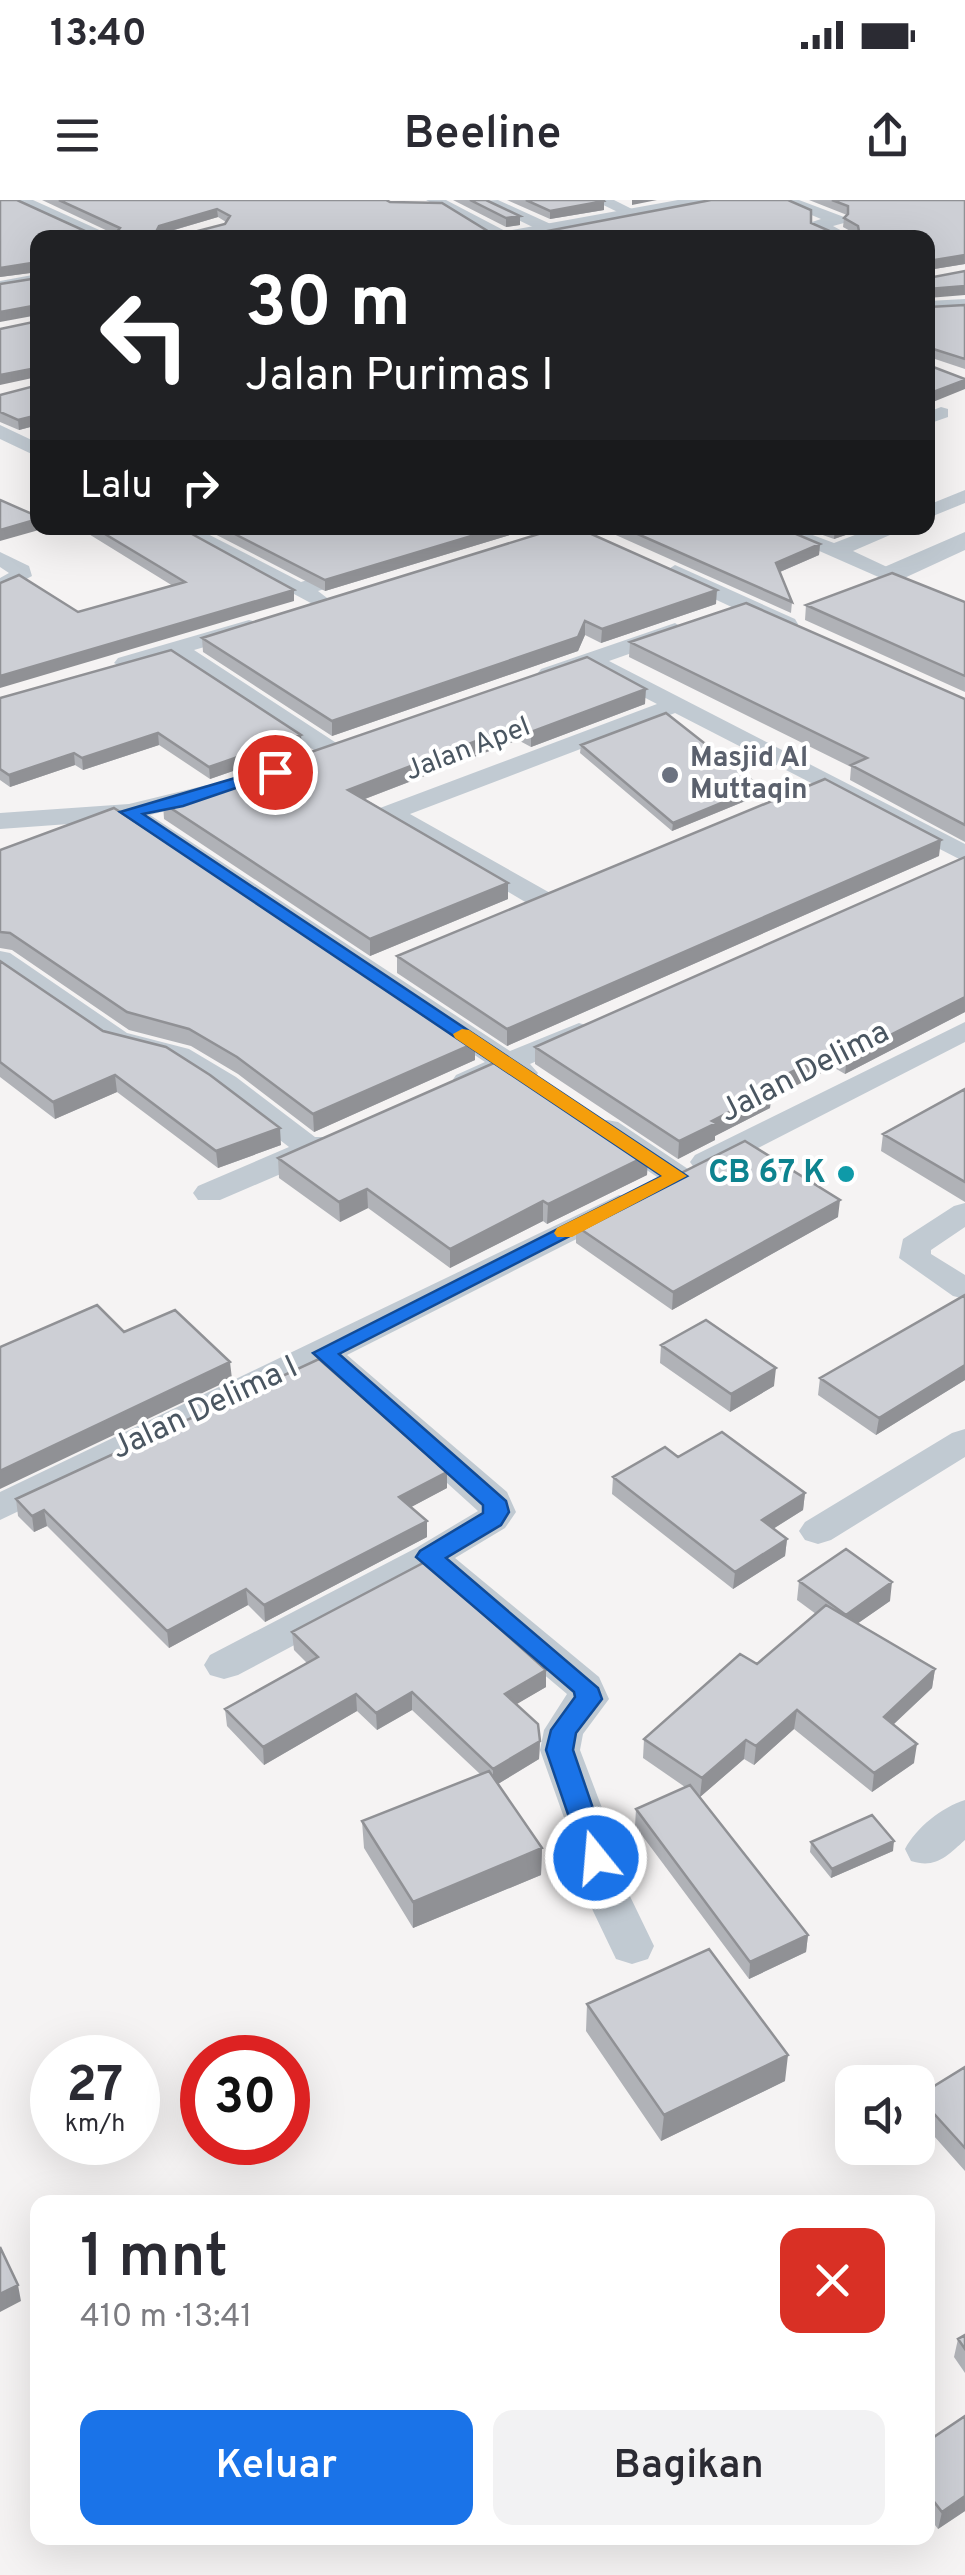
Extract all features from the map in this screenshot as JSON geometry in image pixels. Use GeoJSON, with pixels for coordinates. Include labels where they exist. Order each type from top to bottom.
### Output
{"type":"FeatureCollection","features":[{"type":"Feature","properties":{"kind":"street"},"geometry":{"type":"LineString","coordinates":[[17,200],[88,230]]}},
{"type":"Feature","properties":{"kind":"street"},"geometry":{"type":"LineString","coordinates":[[601,200],[632,213]]}},
{"type":"Feature","properties":{"kind":"street"},"geometry":{"type":"LineString","coordinates":[[543,230],[709,200]]}},
{"type":"Feature","properties":{"kind":"street"},"geometry":{"type":"LineString","coordinates":[[784,200],[838,220],[818,225],[829,230]]}},
{"type":"Feature","properties":{"kind":"street"},"geometry":{"type":"LineString","coordinates":[[429,202],[489,230]]}},
{"type":"Feature","properties":{"kind":"street"},"geometry":{"type":"LineString","coordinates":[[487,202],[549,229]]}},
{"type":"Feature","properties":{"kind":"street"},"geometry":{"type":"LineString","coordinates":[[0,286],[30,280]]}},
{"type":"Feature","properties":{"kind":"street"},"geometry":{"type":"LineString","coordinates":[[935,308],[965,306]]}},
{"type":"Feature","properties":{"kind":"street"},"geometry":{"type":"LineString","coordinates":[[0,430],[30,446]]}},
{"type":"Feature","properties":{"kind":"street"},"geometry":{"type":"LineString","coordinates":[[194,535],[325,604]]}},
{"type":"Feature","properties":{"kind":"street"},"geometry":{"type":"LineString","coordinates":[[794,535],[920,587]]}},
{"type":"Feature","properties":{"kind":"street"},"geometry":{"type":"LineString","coordinates":[[834,551],[873,535]]}},
{"type":"Feature","properties":{"kind":"street"},"geometry":{"type":"LineString","coordinates":[[891,574],[965,540]]}},
{"type":"Feature","properties":{"kind":"street"},"geometry":{"type":"LineString","coordinates":[[0,558],[22,576],[0,586]]}},
{"type":"Feature","properties":{"kind":"street"},"geometry":{"type":"LineString","coordinates":[[300,590],[389,562]]}},
{"type":"Feature","properties":{"kind":"street"},"geometry":{"type":"LineString","coordinates":[[662,566],[814,636]]}},
{"type":"Feature","properties":{"kind":"street"},"geometry":{"type":"LineString","coordinates":[[105,670],[380,586]]}},
{"type":"Feature","properties":{"kind":"street"},"geometry":{"type":"LineString","coordinates":[[517,686],[746,605]]}},
{"type":"Feature","properties":{"kind":"street"},"geometry":{"type":"LineString","coordinates":[[176,649],[342,748],[298,764]]}},
{"type":"Feature","properties":{"kind":"street"},"geometry":{"type":"LineString","coordinates":[[590,660],[965,856]]}},
{"type":"Feature","properties":{"kind":"street","name":"Jalan Apel"},"geometry":{"type":"LineString","coordinates":[[542,900],[389,812],[678,704]]}},
{"type":"Feature","properties":{"kind":"street"},"geometry":{"type":"LineString","coordinates":[[792,795],[826,781]]}},
{"type":"Feature","properties":{"kind":"street"},"geometry":{"type":"LineString","coordinates":[[3,817],[129,812],[229,787]]}},
{"type":"Feature","properties":{"kind":"street"},"geometry":{"type":"LineString","coordinates":[[129,812],[539,1084]]}},
{"type":"Feature","properties":{"kind":"street"},"geometry":{"type":"LineString","coordinates":[[930,874],[965,856]]}},
{"type":"Feature","properties":{"kind":"street"},"geometry":{"type":"LineString","coordinates":[[506,914],[574,886]]}},
{"type":"Feature","properties":{"kind":"street"},"geometry":{"type":"LineString","coordinates":[[365,972],[400,958]]}},
{"type":"Feature","properties":{"kind":"street"},"geometry":{"type":"LineString","coordinates":[[0,959],[118,1039],[179,1055],[311,1149]]}},
{"type":"Feature","properties":{"kind":"street"},"geometry":{"type":"LineString","coordinates":[[437,1094],[596,1024]]}},
{"type":"Feature","properties":{"kind":"street","name":"Jalan Delima"},"geometry":{"type":"LineString","coordinates":[[677,1176],[965,1032]]}},
{"type":"Feature","properties":{"kind":"street"},"geometry":{"type":"LineString","coordinates":[[585,1115],[677,1176]]}},
{"type":"Feature","properties":{"kind":"street"},"geometry":{"type":"LineString","coordinates":[[209,1193],[347,1134]]}},
{"type":"Feature","properties":{"kind":"street","name":"Jalan Delima I"},"geometry":{"type":"LineString","coordinates":[[0,1507],[324,1353],[677,1176]]}},
{"type":"Feature","properties":{"kind":"street"},"geometry":{"type":"LineString","coordinates":[[965,1214],[916,1246],[915,1258],[965,1289]]}},
{"type":"Feature","properties":{"kind":"street"},"geometry":{"type":"LineString","coordinates":[[224,1666],[428,1557],[492,1519],[497,1512],[494,1501],[324,1353]]}},
{"type":"Feature","properties":{"kind":"street"},"geometry":{"type":"LineString","coordinates":[[818,1532],[965,1440]]}},
{"type":"Feature","properties":{"kind":"street"},"geometry":{"type":"LineString","coordinates":[[428,1557],[580,1680],[589,1699],[564,1730],[560,1750],[604,1888],[632,1946]]}},
{"type":"Feature","properties":{"kind":"street"},"geometry":{"type":"LineString","coordinates":[[926,1849],[965,1816]]}},
{"type":"Feature","properties":{"kind":"building"},"geometry":{"type":"Polygon","coordinates":[[[0,200],[17,200],[83,230],[30,230],[30,263],[0,268],[0,200]]]}},
{"type":"Feature","properties":{"kind":"building"},"geometry":{"type":"Polygon","coordinates":[[[59,200],[386,200],[442,203],[486,230],[202,230],[225,224],[230,216],[217,209],[159,226],[157,230],[118,230],[59,200]]]}},
{"type":"Feature","properties":{"kind":"building"},"geometry":{"type":"Polygon","coordinates":[[[470,200],[486,200],[520,216],[506,218],[470,200]]]}},
{"type":"Feature","properties":{"kind":"building"},"geometry":{"type":"Polygon","coordinates":[[[526,200],[603,200],[604,201],[550,211],[526,200]]]}},
{"type":"Feature","properties":{"kind":"building"},"geometry":{"type":"Polygon","coordinates":[[[711,200],[788,200],[811,210],[811,223],[827,230],[553,230],[711,200]]]}},
{"type":"Feature","properties":{"kind":"building"},"geometry":{"type":"Polygon","coordinates":[[[832,200],[965,200],[965,255],[935,260],[935,230],[859,230],[844,218],[848,206],[832,200]]]}},
{"type":"Feature","properties":{"kind":"building"},"geometry":{"type":"Polygon","coordinates":[[[965,271],[965,286],[935,288],[935,277],[965,271]]]}},
{"type":"Feature","properties":{"kind":"building"},"geometry":{"type":"Polygon","coordinates":[[[30,279],[30,306],[0,312],[0,284],[30,279]]]}},
{"type":"Feature","properties":{"kind":"building"},"geometry":{"type":"Polygon","coordinates":[[[965,305],[965,359],[935,350],[935,307],[965,305]]]}},
{"type":"Feature","properties":{"kind":"building"},"geometry":{"type":"Polygon","coordinates":[[[30,323],[30,369],[0,375],[0,329],[30,323]]]}},
{"type":"Feature","properties":{"kind":"building"},"geometry":{"type":"Polygon","coordinates":[[[935,368],[965,379],[935,391],[935,368]]]}},
{"type":"Feature","properties":{"kind":"building"},"geometry":{"type":"Polygon","coordinates":[[[30,387],[30,417],[18,420],[0,412],[0,395],[30,387]]]}},
{"type":"Feature","properties":{"kind":"building"},"geometry":{"type":"Polygon","coordinates":[[[0,500],[30,513],[30,521],[0,530],[0,500]]]}},
{"type":"Feature","properties":{"kind":"building"},"geometry":{"type":"Polygon","coordinates":[[[107,535],[194,535],[294,590],[0,676],[0,583],[19,575],[78,612],[185,582],[107,535]]]}},
{"type":"Feature","properties":{"kind":"building"},"geometry":{"type":"Polygon","coordinates":[[[237,535],[475,535],[325,580],[237,535]]]}},
{"type":"Feature","properties":{"kind":"building"},"geometry":{"type":"Polygon","coordinates":[[[535,535],[594,535],[717,590],[602,629],[585,621],[578,637],[332,721],[202,638],[535,535]]]}},
{"type":"Feature","properties":{"kind":"building"},"geometry":{"type":"Polygon","coordinates":[[[640,535],[799,535],[820,544],[776,563],[792,602],[640,535]]]}},
{"type":"Feature","properties":{"kind":"building"},"geometry":{"type":"Polygon","coordinates":[[[892,573],[965,602],[965,676],[806,605],[892,573]]]}},
{"type":"Feature","properties":{"kind":"building"},"geometry":{"type":"Polygon","coordinates":[[[746,603],[965,699],[965,825],[851,765],[867,758],[630,642],[746,603]]]}},
{"type":"Feature","properties":{"kind":"building"},"geometry":{"type":"Polygon","coordinates":[[[171,650],[301,735],[209,767],[158,733],[82,758],[74,753],[9,775],[0,769],[0,698],[171,650]]]}},
{"type":"Feature","properties":{"kind":"building"},"geometry":{"type":"Polygon","coordinates":[[[587,657],[646,689],[531,732],[518,725],[348,790],[508,883],[370,939],[163,803],[587,657]]]}},
{"type":"Feature","properties":{"kind":"building"},"geometry":{"type":"Polygon","coordinates":[[[666,713],[760,787],[673,823],[581,745],[666,713]]]}},
{"type":"Feature","properties":{"kind":"building"},"geometry":{"type":"Polygon","coordinates":[[[825,779],[941,840],[507,1029],[397,956],[825,779]]]}},
{"type":"Feature","properties":{"kind":"building"},"geometry":{"type":"Polygon","coordinates":[[[114,808],[475,1043],[313,1114],[237,1057],[189,1029],[127,1012],[10,933],[0,932],[0,850],[114,808]]]}},
{"type":"Feature","properties":{"kind":"building"},"geometry":{"type":"Polygon","coordinates":[[[965,857],[965,997],[847,1057],[835,1050],[764,1086],[772,1090],[679,1141],[535,1047],[965,857]]]}},
{"type":"Feature","properties":{"kind":"building"},"geometry":{"type":"Polygon","coordinates":[[[0,961],[103,1031],[166,1047],[280,1128],[216,1151],[115,1075],[53,1102],[0,1062],[0,961]]]}},
{"type":"Feature","properties":{"kind":"building"},"geometry":{"type":"Polygon","coordinates":[[[503,1059],[648,1155],[548,1204],[543,1201],[450,1249],[367,1189],[339,1202],[278,1158],[503,1059]]]}},
{"type":"Feature","properties":{"kind":"building"},"geometry":{"type":"Polygon","coordinates":[[[965,1089],[965,1182],[883,1134],[965,1089]]]}},
{"type":"Feature","properties":{"kind":"building"},"geometry":{"type":"Polygon","coordinates":[[[745,1141],[840,1200],[673,1292],[576,1226],[745,1141]]]}},
{"type":"Feature","properties":{"kind":"building"},"geometry":{"type":"Polygon","coordinates":[[[965,1295],[965,1365],[879,1418],[820,1378],[965,1295]]]}},
{"type":"Feature","properties":{"kind":"building"},"geometry":{"type":"Polygon","coordinates":[[[97,1305],[124,1332],[175,1310],[230,1362],[0,1471],[0,1347],[97,1305]]]}},
{"type":"Feature","properties":{"kind":"building"},"geometry":{"type":"Polygon","coordinates":[[[706,1320],[776,1368],[731,1394],[661,1345],[706,1320]]]}},
{"type":"Feature","properties":{"kind":"building"},"geometry":{"type":"Polygon","coordinates":[[[319,1359],[447,1472],[399,1497],[427,1521],[264,1605],[246,1589],[167,1631],[44,1510],[32,1516],[16,1499],[319,1359]]]}},
{"type":"Feature","properties":{"kind":"building"},"geometry":{"type":"Polygon","coordinates":[[[722,1432],[805,1493],[762,1520],[787,1539],[735,1572],[613,1477],[665,1447],[678,1457],[722,1432]]]}},
{"type":"Feature","properties":{"kind":"building"},"geometry":{"type":"Polygon","coordinates":[[[846,1549],[892,1582],[846,1615],[799,1581],[846,1549]]]}},
{"type":"Feature","properties":{"kind":"building"},"geometry":{"type":"Polygon","coordinates":[[[425,1562],[546,1670],[505,1694],[538,1724],[540,1741],[493,1769],[412,1692],[376,1713],[356,1694],[263,1747],[225,1709],[318,1657],[292,1632],[425,1562]]]}},
{"type":"Feature","properties":{"kind":"building"},"geometry":{"type":"Polygon","coordinates":[[[826,1605],[935,1669],[884,1717],[917,1744],[874,1773],[797,1710],[756,1746],[746,1740],[702,1778],[644,1739],[740,1654],[757,1664],[826,1605]]]}},
{"type":"Feature","properties":{"kind":"building"},"geometry":{"type":"Polygon","coordinates":[[[489,1771],[542,1848],[413,1902],[362,1821],[489,1771]]]}},
{"type":"Feature","properties":{"kind":"building"},"geometry":{"type":"Polygon","coordinates":[[[690,1785],[808,1935],[750,1962],[636,1809],[690,1785]]]}},
{"type":"Feature","properties":{"kind":"building"},"geometry":{"type":"Polygon","coordinates":[[[872,1815],[894,1841],[832,1869],[811,1842],[872,1815]]]}},
{"type":"Feature","properties":{"kind":"building"},"geometry":{"type":"Polygon","coordinates":[[[709,1949],[788,2055],[664,2115],[587,2004],[709,1949]]]}},
{"type":"Feature","properties":{"kind":"building"},"geometry":{"type":"Polygon","coordinates":[[[965,2067],[965,2148],[935,2115],[935,2086],[965,2067]]]}},
{"type":"Feature","properties":{"kind":"building"},"geometry":{"type":"Polygon","coordinates":[[[0,2247],[18,2285],[0,2294],[0,2247]]]}},
{"type":"Feature","properties":{"kind":"building"},"geometry":{"type":"Polygon","coordinates":[[[965,2416],[965,2496],[942,2512],[935,2503],[935,2436],[965,2416]]]}},
{"type":"Feature","properties":{"kind":"slow traffic"},"geometry":{"type":"LineString","coordinates":[[462,1034],[677,1176],[564,1233]]}},
{"type":"Feature","properties":{"kind":"place","name":"Masjid Al Muttaqin"},"geometry":{"type":"Point","coordinates":[670,775]}},
{"type":"Feature","properties":{"kind":"place","name":"CB 67 K"},"geometry":{"type":"Point","coordinates":[846,1174]}},
{"type":"Feature","properties":{"kind":"route"},"geometry":{"type":"LineString","coordinates":[[275,772],[177,802],[129,812],[677,1176],[324,1353],[494,1501],[497,1512],[492,1519],[428,1557],[586,1688],[589,1699],[564,1730],[560,1750],[596,1858]]}}]}
